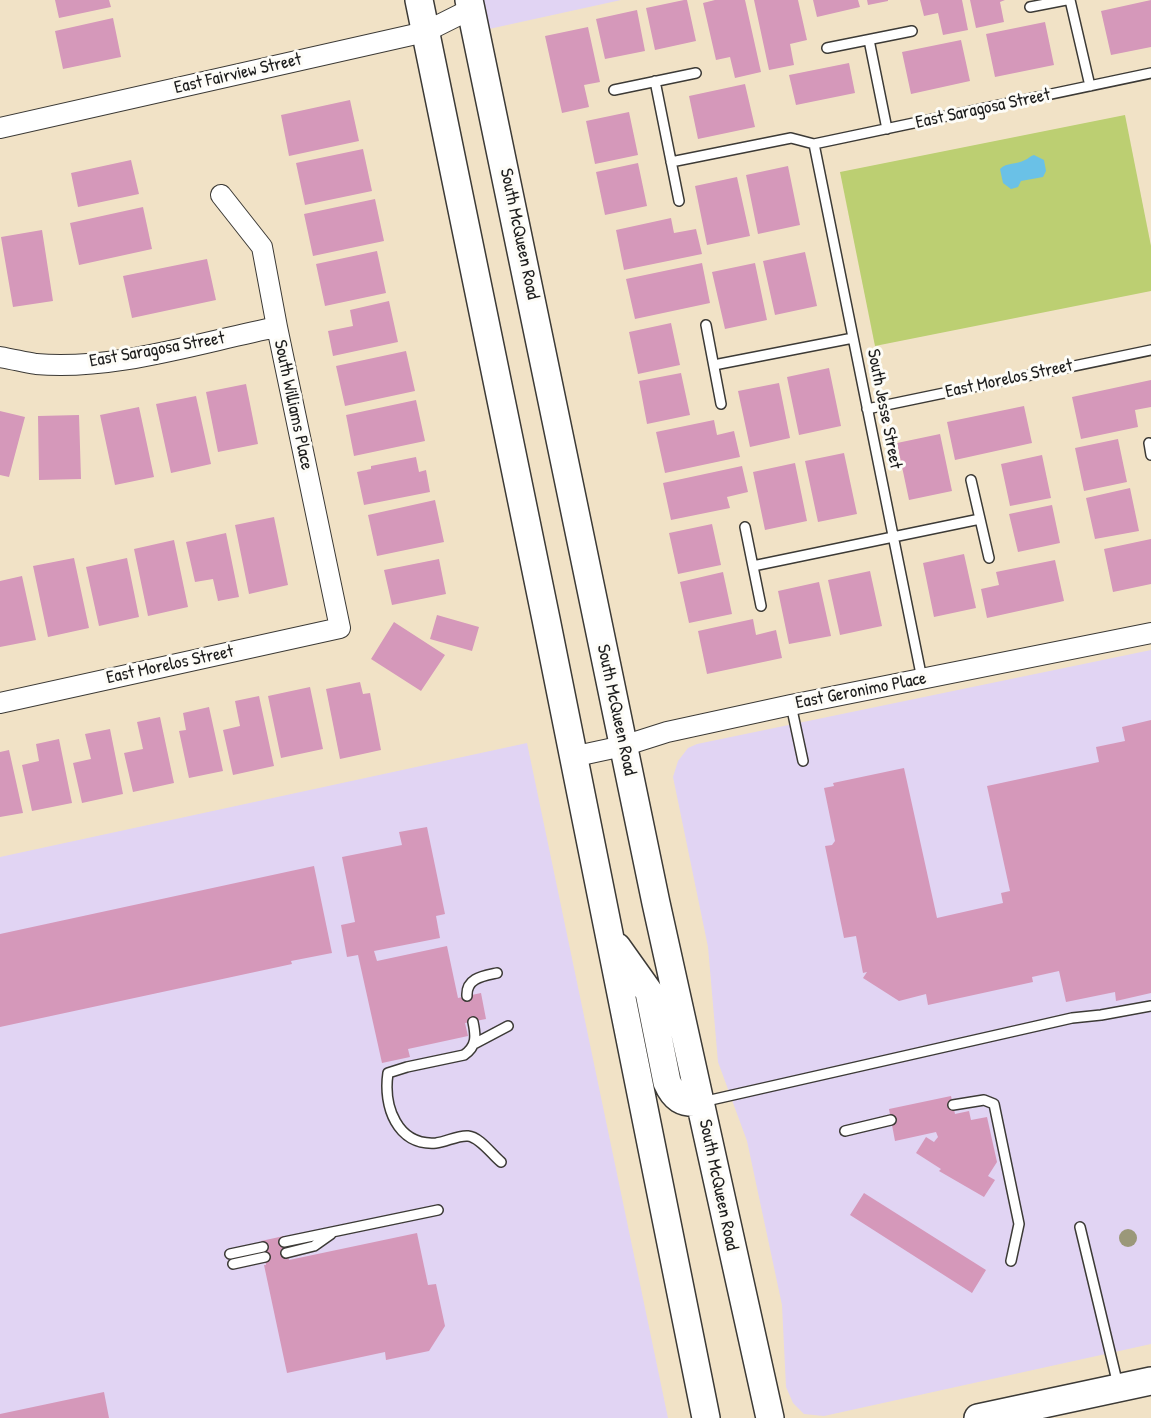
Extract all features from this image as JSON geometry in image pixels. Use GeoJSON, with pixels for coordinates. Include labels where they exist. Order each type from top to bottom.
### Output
{"type":"FeatureCollection","features":[{"type":"Feature","properties":{"kind":"main road"},"geometry":{"type":"LineString","coordinates":[[418,0],[544,610],[706,1418]]}},
{"type":"Feature","properties":{"kind":"main road","name":"South McQueen Road"},"geometry":{"type":"LineString","coordinates":[[470,5],[509,184],[623,746],[770,1418]]}},
{"type":"Feature","properties":{"kind":"main road"},"geometry":{"type":"LineString","coordinates":[[610,937],[649,992],[667,1082],[672,1094],[681,1101],[700,1102]]}},
{"type":"Feature","properties":{"kind":"main road"},"geometry":{"type":"LineString","coordinates":[[978,1418],[1151,1381]]}},
{"type":"Feature","properties":{"kind":"street","name":"East Fairview Street"},"geometry":{"type":"LineString","coordinates":[[0,128],[425,32],[470,5]]}},
{"type":"Feature","properties":{"kind":"street","name":"South Williams Place"},"geometry":{"type":"LineString","coordinates":[[220,195],[262,247],[340,628]]}},
{"type":"Feature","properties":{"kind":"street","name":"East Saragosa Street"},"geometry":{"type":"LineString","coordinates":[[0,357],[36,363],[71,364],[123,360],[277,327]]}},
{"type":"Feature","properties":{"kind":"street","name":"East Morelos Street"},"geometry":{"type":"LineString","coordinates":[[0,703],[340,628]]}},
{"type":"Feature","properties":{"kind":"street","name":"East Geronimo Place"},"geometry":{"type":"LineString","coordinates":[[572,757],[623,746],[667,732],[791,705],[1151,633]]}},
{"type":"Feature","properties":{"kind":"lane"},"geometry":{"type":"LineString","coordinates":[[1030,7],[1067,0],[1090,86]]}},
{"type":"Feature","properties":{"kind":"lane"},"geometry":{"type":"LineString","coordinates":[[827,48],[912,32]]}},
{"type":"Feature","properties":{"kind":"lane"},"geometry":{"type":"LineString","coordinates":[[868,40],[887,129]]}},
{"type":"Feature","properties":{"kind":"lane"},"geometry":{"type":"LineString","coordinates":[[614,90],[696,73]]}},
{"type":"Feature","properties":{"kind":"lane","name":"East Saragosa Street"},"geometry":{"type":"LineString","coordinates":[[814,144],[1151,73]]}},
{"type":"Feature","properties":{"kind":"lane"},"geometry":{"type":"LineString","coordinates":[[655,81],[679,201]]}},
{"type":"Feature","properties":{"kind":"lane"},"geometry":{"type":"LineString","coordinates":[[671,162],[791,138],[814,144]]}},
{"type":"Feature","properties":{"kind":"lane","name":"South Jesse Street"},"geometry":{"type":"LineString","coordinates":[[814,144],[922,679]]}},
{"type":"Feature","properties":{"kind":"lane"},"geometry":{"type":"LineString","coordinates":[[706,325],[721,404]]}},
{"type":"Feature","properties":{"kind":"lane"},"geometry":{"type":"LineString","coordinates":[[714,365],[853,338]]}},
{"type":"Feature","properties":{"kind":"lane","name":"East Morelos Street"},"geometry":{"type":"LineString","coordinates":[[867,409],[1151,350]]}},
{"type":"Feature","properties":{"kind":"lane"},"geometry":{"type":"LineString","coordinates":[[1149,443],[1151,455]]}},
{"type":"Feature","properties":{"kind":"lane"},"geometry":{"type":"LineString","coordinates":[[970,480],[989,558]]}},
{"type":"Feature","properties":{"kind":"lane"},"geometry":{"type":"LineString","coordinates":[[753,566],[980,519]]}},
{"type":"Feature","properties":{"kind":"lane"},"geometry":{"type":"LineString","coordinates":[[745,527],[761,606]]}},
{"type":"Feature","properties":{"kind":"lane"},"geometry":{"type":"LineString","coordinates":[[791,705],[803,761]]}},
{"type":"Feature","properties":{"kind":"lane"},"geometry":{"type":"LineString","coordinates":[[467,996],[467,989],[475,979],[497,973]]}},
{"type":"Feature","properties":{"kind":"lane"},"geometry":{"type":"LineString","coordinates":[[700,1102],[1072,1018],[1151,1006]]}},
{"type":"Feature","properties":{"kind":"lane"},"geometry":{"type":"LineString","coordinates":[[473,1022],[476,1035],[470,1051],[464,1055],[388,1073],[386,1084],[398,1128],[410,1140],[435,1143],[468,1136],[477,1140],[501,1162]]}},
{"type":"Feature","properties":{"kind":"lane"},"geometry":{"type":"LineString","coordinates":[[474,1044],[508,1026]]}},
{"type":"Feature","properties":{"kind":"lane"},"geometry":{"type":"LineString","coordinates":[[953,1106],[984,1100],[994,1104],[998,1114],[1019,1224],[1011,1261]]}},
{"type":"Feature","properties":{"kind":"lane"},"geometry":{"type":"LineString","coordinates":[[845,1131],[891,1120]]}},
{"type":"Feature","properties":{"kind":"lane"},"geometry":{"type":"LineString","coordinates":[[284,1242],[438,1210]]}},
{"type":"Feature","properties":{"kind":"lane"},"geometry":{"type":"LineString","coordinates":[[1080,1227],[1119,1388]]}},
{"type":"Feature","properties":{"kind":"lane"},"geometry":{"type":"LineString","coordinates":[[286,1253],[314,1246],[335,1231]]}},
{"type":"Feature","properties":{"kind":"lane"},"geometry":{"type":"LineString","coordinates":[[230,1254],[263,1247]]}},
{"type":"Feature","properties":{"kind":"lane"},"geometry":{"type":"LineString","coordinates":[[233,1264],[265,1257]]}},
{"type":"Feature","properties":{"kind":"shaded area"},"geometry":{"type":"Polygon","coordinates":[[[483,0],[621,0],[489,29],[483,0]]]}},
{"type":"Feature","properties":{"kind":"shaded area"},"geometry":{"type":"Polygon","coordinates":[[[1151,650],[1151,1344],[824,1416],[804,1414],[793,1403],[786,1387],[782,1305],[747,1141],[718,1062],[708,947],[673,777],[678,761],[688,748],[697,744],[1151,650]]]}},
{"type":"Feature","properties":{"kind":"shaded area"},"geometry":{"type":"Polygon","coordinates":[[[527,743],[668,1418],[0,1418],[0,857],[527,743]]]}},
{"type":"Feature","properties":{"kind":"green space"},"geometry":{"type":"Polygon","coordinates":[[[1125,115],[1151,246],[1151,291],[875,346],[840,172],[1125,115]]]}},
{"type":"Feature","properties":{"kind":"water"},"geometry":{"type":"Polygon","coordinates":[[[1034,155],[1044,160],[1046,171],[1043,177],[1021,181],[1018,187],[1011,189],[1003,183],[1000,169],[1006,165],[1022,162],[1034,155]]]}},
{"type":"Feature","properties":{"kind":"building"},"geometry":{"type":"Polygon","coordinates":[[[55,0],[109,0],[111,7],[59,18],[55,0]]]}},
{"type":"Feature","properties":{"kind":"building"},"geometry":{"type":"Polygon","coordinates":[[[687,0],[696,41],[655,50],[646,8],[687,0]]]}},
{"type":"Feature","properties":{"kind":"building"},"geometry":{"type":"Polygon","coordinates":[[[715,0],[745,0],[761,72],[735,78],[730,57],[716,60],[703,3],[715,0]]]}},
{"type":"Feature","properties":{"kind":"building"},"geometry":{"type":"Polygon","coordinates":[[[754,0],[798,0],[807,40],[790,44],[794,65],[769,70],[754,0]]]}},
{"type":"Feature","properties":{"kind":"building"},"geometry":{"type":"Polygon","coordinates":[[[813,0],[858,0],[860,7],[817,17],[813,0]]]}},
{"type":"Feature","properties":{"kind":"building"},"geometry":{"type":"Polygon","coordinates":[[[867,0],[888,0],[888,1],[868,5],[867,0]]]}},
{"type":"Feature","properties":{"kind":"building"},"geometry":{"type":"Polygon","coordinates":[[[920,0],[962,0],[968,30],[943,35],[938,13],[924,16],[920,0]]]}},
{"type":"Feature","properties":{"kind":"building"},"geometry":{"type":"Polygon","coordinates":[[[970,0],[1005,0],[1000,2],[1004,22],[976,28],[970,0]]]}},
{"type":"Feature","properties":{"kind":"building"},"geometry":{"type":"Polygon","coordinates":[[[1151,0],[1151,47],[1111,55],[1101,11],[1151,0]]]}},
{"type":"Feature","properties":{"kind":"building"},"geometry":{"type":"Polygon","coordinates":[[[637,10],[645,51],[605,59],[596,19],[637,10]]]}},
{"type":"Feature","properties":{"kind":"building"},"geometry":{"type":"Polygon","coordinates":[[[113,18],[121,57],[63,69],[55,31],[113,18]]]}},
{"type":"Feature","properties":{"kind":"building"},"geometry":{"type":"Polygon","coordinates":[[[1045,22],[1054,65],[995,77],[986,34],[1045,22]]]}},
{"type":"Feature","properties":{"kind":"building"},"geometry":{"type":"Polygon","coordinates":[[[588,27],[600,82],[584,85],[589,107],[562,113],[545,36],[588,27]]]}},
{"type":"Feature","properties":{"kind":"building"},"geometry":{"type":"Polygon","coordinates":[[[961,40],[970,81],[911,94],[902,52],[961,40]]]}},
{"type":"Feature","properties":{"kind":"building"},"geometry":{"type":"Polygon","coordinates":[[[849,63],[855,93],[796,105],[789,75],[849,63]]]}},
{"type":"Feature","properties":{"kind":"building"},"geometry":{"type":"Polygon","coordinates":[[[745,84],[755,127],[698,139],[689,96],[745,84]]]}},
{"type":"Feature","properties":{"kind":"building"},"geometry":{"type":"Polygon","coordinates":[[[350,100],[359,141],[289,156],[281,115],[350,100]]]}},
{"type":"Feature","properties":{"kind":"building"},"geometry":{"type":"Polygon","coordinates":[[[629,112],[638,155],[595,164],[586,121],[629,112]]]}},
{"type":"Feature","properties":{"kind":"building"},"geometry":{"type":"Polygon","coordinates":[[[363,149],[372,191],[305,205],[296,163],[363,149]]]}},
{"type":"Feature","properties":{"kind":"building"},"geometry":{"type":"Polygon","coordinates":[[[131,160],[139,194],[78,207],[71,173],[131,160]]]}},
{"type":"Feature","properties":{"kind":"building"},"geometry":{"type":"Polygon","coordinates":[[[638,163],[647,206],[605,215],[596,172],[638,163]]]}},
{"type":"Feature","properties":{"kind":"building"},"geometry":{"type":"Polygon","coordinates":[[[788,166],[800,225],[758,234],[746,175],[788,166]]]}},
{"type":"Feature","properties":{"kind":"building"},"geometry":{"type":"Polygon","coordinates":[[[737,177],[750,236],[707,245],[695,186],[737,177]]]}},
{"type":"Feature","properties":{"kind":"building"},"geometry":{"type":"Polygon","coordinates":[[[375,199],[384,241],[313,256],[304,214],[375,199]]]}},
{"type":"Feature","properties":{"kind":"building"},"geometry":{"type":"Polygon","coordinates":[[[143,207],[152,249],[79,265],[70,223],[143,207]]]}},
{"type":"Feature","properties":{"kind":"building"},"geometry":{"type":"Polygon","coordinates":[[[671,218],[674,233],[696,229],[702,254],[624,270],[616,230],[671,218]]]}},
{"type":"Feature","properties":{"kind":"building"},"geometry":{"type":"Polygon","coordinates":[[[42,230],[53,301],[13,307],[1,237],[42,230]]]}},
{"type":"Feature","properties":{"kind":"building"},"geometry":{"type":"Polygon","coordinates":[[[377,251],[386,293],[325,306],[316,264],[377,251]]]}},
{"type":"Feature","properties":{"kind":"building"},"geometry":{"type":"Polygon","coordinates":[[[805,252],[817,306],[775,315],[763,261],[805,252]]]}},
{"type":"Feature","properties":{"kind":"building"},"geometry":{"type":"Polygon","coordinates":[[[207,259],[216,300],[132,318],[123,276],[207,259]]]}},
{"type":"Feature","properties":{"kind":"building"},"geometry":{"type":"Polygon","coordinates":[[[702,263],[710,303],[635,319],[626,279],[702,263]]]}},
{"type":"Feature","properties":{"kind":"building"},"geometry":{"type":"Polygon","coordinates":[[[755,263],[767,320],[725,329],[712,272],[755,263]]]}},
{"type":"Feature","properties":{"kind":"building"},"geometry":{"type":"Polygon","coordinates":[[[389,301],[398,342],[333,356],[328,331],[353,326],[350,310],[389,301]]]}},
{"type":"Feature","properties":{"kind":"building"},"geometry":{"type":"Polygon","coordinates":[[[671,323],[680,365],[638,374],[629,332],[671,323]]]}},
{"type":"Feature","properties":{"kind":"building"},"geometry":{"type":"Polygon","coordinates":[[[406,351],[415,391],[345,406],[336,366],[406,351]]]}},
{"type":"Feature","properties":{"kind":"building"},"geometry":{"type":"Polygon","coordinates":[[[829,368],[841,426],[799,435],[787,377],[829,368]]]}},
{"type":"Feature","properties":{"kind":"building"},"geometry":{"type":"Polygon","coordinates":[[[681,373],[690,415],[647,424],[639,381],[681,373]]]}},
{"type":"Feature","properties":{"kind":"building"},"geometry":{"type":"Polygon","coordinates":[[[1151,380],[1151,407],[1135,410],[1138,427],[1081,439],[1072,397],[1151,380]]]}},
{"type":"Feature","properties":{"kind":"building"},"geometry":{"type":"Polygon","coordinates":[[[779,383],[790,438],[750,447],[738,391],[779,383]]]}},
{"type":"Feature","properties":{"kind":"building"},"geometry":{"type":"Polygon","coordinates":[[[246,384],[258,444],[218,452],[206,392],[246,384]]]}},
{"type":"Feature","properties":{"kind":"building"},"geometry":{"type":"Polygon","coordinates":[[[196,396],[211,464],[171,473],[156,404],[196,396]]]}},
{"type":"Feature","properties":{"kind":"building"},"geometry":{"type":"Polygon","coordinates":[[[416,400],[425,441],[354,456],[346,415],[416,400]]]}},
{"type":"Feature","properties":{"kind":"building"},"geometry":{"type":"Polygon","coordinates":[[[1024,406],[1032,443],[955,460],[947,422],[1024,406]]]}},
{"type":"Feature","properties":{"kind":"building"},"geometry":{"type":"Polygon","coordinates":[[[139,407],[154,477],[115,485],[100,415],[139,407]]]}},
{"type":"Feature","properties":{"kind":"building"},"geometry":{"type":"Polygon","coordinates":[[[0,411],[25,417],[9,477],[0,475],[0,411]]]}},
{"type":"Feature","properties":{"kind":"building"},"geometry":{"type":"Polygon","coordinates":[[[79,415],[81,479],[39,480],[38,416],[79,415]]]}},
{"type":"Feature","properties":{"kind":"building"},"geometry":{"type":"Polygon","coordinates":[[[714,420],[717,435],[734,431],[740,457],[665,473],[656,432],[714,420]]]}},
{"type":"Feature","properties":{"kind":"building"},"geometry":{"type":"Polygon","coordinates":[[[940,434],[952,491],[909,500],[897,443],[940,434]]]}},
{"type":"Feature","properties":{"kind":"building"},"geometry":{"type":"Polygon","coordinates":[[[1118,439],[1127,482],[1084,491],[1075,448],[1118,439]]]}},
{"type":"Feature","properties":{"kind":"building"},"geometry":{"type":"Polygon","coordinates":[[[844,453],[857,514],[818,522],[805,461],[844,453]]]}},
{"type":"Feature","properties":{"kind":"building"},"geometry":{"type":"Polygon","coordinates":[[[1042,455],[1051,498],[1010,506],[1001,464],[1042,455]]]}},
{"type":"Feature","properties":{"kind":"building"},"geometry":{"type":"Polygon","coordinates":[[[416,457],[419,472],[426,470],[430,492],[364,505],[357,472],[371,469],[371,466],[416,457]]]}},
{"type":"Feature","properties":{"kind":"building"},"geometry":{"type":"Polygon","coordinates":[[[795,463],[807,521],[765,530],[753,472],[795,463]]]}},
{"type":"Feature","properties":{"kind":"building"},"geometry":{"type":"Polygon","coordinates":[[[742,466],[748,492],[727,497],[730,508],[671,520],[663,483],[742,466]]]}},
{"type":"Feature","properties":{"kind":"building"},"geometry":{"type":"Polygon","coordinates":[[[1130,488],[1139,531],[1095,539],[1086,498],[1130,488]]]}},
{"type":"Feature","properties":{"kind":"building"},"geometry":{"type":"Polygon","coordinates":[[[435,500],[444,542],[377,556],[368,515],[435,500]]]}},
{"type":"Feature","properties":{"kind":"building"},"geometry":{"type":"Polygon","coordinates":[[[1052,505],[1060,543],[1018,552],[1009,514],[1052,505]]]}},
{"type":"Feature","properties":{"kind":"building"},"geometry":{"type":"Polygon","coordinates":[[[274,517],[288,585],[249,594],[235,525],[274,517]]]}},
{"type":"Feature","properties":{"kind":"building"},"geometry":{"type":"Polygon","coordinates":[[[712,524],[721,565],[678,574],[669,533],[712,524]]]}},
{"type":"Feature","properties":{"kind":"building"},"geometry":{"type":"Polygon","coordinates":[[[226,533],[239,597],[218,601],[213,579],[195,582],[186,542],[226,533]]]}},
{"type":"Feature","properties":{"kind":"building"},"geometry":{"type":"Polygon","coordinates":[[[1151,539],[1151,584],[1113,592],[1104,549],[1151,539]]]}},
{"type":"Feature","properties":{"kind":"building"},"geometry":{"type":"Polygon","coordinates":[[[174,540],[188,607],[148,616],[134,549],[174,540]]]}},
{"type":"Feature","properties":{"kind":"building"},"geometry":{"type":"Polygon","coordinates":[[[964,554],[976,608],[934,617],[923,563],[964,554]]]}},
{"type":"Feature","properties":{"kind":"building"},"geometry":{"type":"Polygon","coordinates":[[[74,558],[89,628],[48,637],[33,566],[74,558]]]}},
{"type":"Feature","properties":{"kind":"building"},"geometry":{"type":"Polygon","coordinates":[[[127,558],[139,617],[99,626],[86,567],[127,558]]]}},
{"type":"Feature","properties":{"kind":"building"},"geometry":{"type":"Polygon","coordinates":[[[439,559],[446,594],[392,605],[384,570],[439,559]]]}},
{"type":"Feature","properties":{"kind":"building"},"geometry":{"type":"Polygon","coordinates":[[[1055,560],[1064,601],[987,618],[981,589],[999,585],[996,572],[1055,560]]]}},
{"type":"Feature","properties":{"kind":"building"},"geometry":{"type":"Polygon","coordinates":[[[870,571],[882,626],[840,635],[828,580],[870,571]]]}},
{"type":"Feature","properties":{"kind":"building"},"geometry":{"type":"Polygon","coordinates":[[[723,572],[732,614],[689,623],[680,582],[723,572]]]}},
{"type":"Feature","properties":{"kind":"building"},"geometry":{"type":"Polygon","coordinates":[[[22,576],[36,640],[0,647],[0,581],[22,576]]]}},
{"type":"Feature","properties":{"kind":"building"},"geometry":{"type":"Polygon","coordinates":[[[819,582],[831,636],[789,644],[778,591],[819,582]]]}},
{"type":"Feature","properties":{"kind":"building"},"geometry":{"type":"Polygon","coordinates":[[[437,615],[479,627],[472,651],[430,639],[437,615]]]}},
{"type":"Feature","properties":{"kind":"building"},"geometry":{"type":"Polygon","coordinates":[[[753,619],[756,635],[776,630],[782,658],[707,674],[698,631],[753,619]]]}},
{"type":"Feature","properties":{"kind":"building"},"geometry":{"type":"Polygon","coordinates":[[[394,622],[445,655],[421,691],[371,659],[394,622]]]}},
{"type":"Feature","properties":{"kind":"building"},"geometry":{"type":"Polygon","coordinates":[[[360,682],[363,694],[370,693],[381,750],[340,759],[326,689],[360,682]]]}},
{"type":"Feature","properties":{"kind":"building"},"geometry":{"type":"Polygon","coordinates":[[[310,687],[323,749],[281,758],[268,696],[310,687]]]}},
{"type":"Feature","properties":{"kind":"building"},"geometry":{"type":"Polygon","coordinates":[[[259,696],[274,766],[233,775],[223,730],[240,726],[235,701],[259,696]]]}},
{"type":"Feature","properties":{"kind":"building"},"geometry":{"type":"Polygon","coordinates":[[[209,707],[223,771],[189,778],[179,731],[186,730],[183,713],[209,707]]]}},
{"type":"Feature","properties":{"kind":"building"},"geometry":{"type":"Polygon","coordinates":[[[160,717],[174,783],[133,792],[124,753],[143,749],[137,722],[160,717]]]}},
{"type":"Feature","properties":{"kind":"building"},"geometry":{"type":"Polygon","coordinates":[[[1151,720],[1151,993],[1116,1001],[1115,992],[1066,1002],[1059,971],[1032,977],[1033,982],[928,1005],[926,994],[899,1001],[863,978],[867,972],[863,973],[856,936],[844,938],[825,846],[832,845],[835,841],[824,788],[834,786],[833,783],[904,768],[937,918],[1003,903],[1001,893],[1010,891],[987,786],[1099,762],[1096,747],[1125,741],[1122,727],[1151,720]]]}},
{"type":"Feature","properties":{"kind":"building"},"geometry":{"type":"Polygon","coordinates":[[[110,729],[123,794],[82,803],[73,763],[91,759],[85,734],[110,729]]]}},
{"type":"Feature","properties":{"kind":"building"},"geometry":{"type":"Polygon","coordinates":[[[59,739],[72,803],[32,811],[22,765],[39,761],[36,744],[59,739]]]}},
{"type":"Feature","properties":{"kind":"building"},"geometry":{"type":"Polygon","coordinates":[[[9,750],[23,813],[0,817],[0,752],[9,750]]]}},
{"type":"Feature","properties":{"kind":"building"},"geometry":{"type":"Polygon","coordinates":[[[427,827],[445,914],[436,916],[440,938],[374,951],[377,961],[447,946],[458,998],[481,993],[486,1019],[465,1023],[468,1036],[408,1049],[410,1057],[382,1063],[358,955],[347,957],[341,925],[355,922],[342,857],[402,845],[399,832],[427,827]]]}},
{"type":"Feature","properties":{"kind":"building"},"geometry":{"type":"Polygon","coordinates":[[[314,866],[332,953],[291,961],[292,964],[0,1027],[0,934],[314,866]]]}},
{"type":"Feature","properties":{"kind":"building"},"geometry":{"type":"Polygon","coordinates":[[[951,1096],[955,1114],[969,1111],[971,1120],[987,1117],[997,1162],[988,1176],[995,1180],[984,1197],[939,1171],[941,1169],[916,1153],[926,1137],[934,1142],[938,1137],[936,1132],[895,1141],[889,1109],[951,1096]]]}},
{"type":"Feature","properties":{"kind":"building"},"geometry":{"type":"Polygon","coordinates":[[[864,1193],[986,1270],[972,1293],[850,1215],[864,1193]]]}},
{"type":"Feature","properties":{"kind":"building"},"geometry":{"type":"Polygon","coordinates":[[[417,1233],[428,1285],[436,1284],[445,1326],[429,1351],[386,1360],[385,1352],[287,1373],[261,1241],[284,1236],[289,1260],[417,1233]]]}},
{"type":"Feature","properties":{"kind":"building"},"geometry":{"type":"Polygon","coordinates":[[[104,1392],[109,1418],[0,1418],[0,1414],[104,1392]]]}}]}
